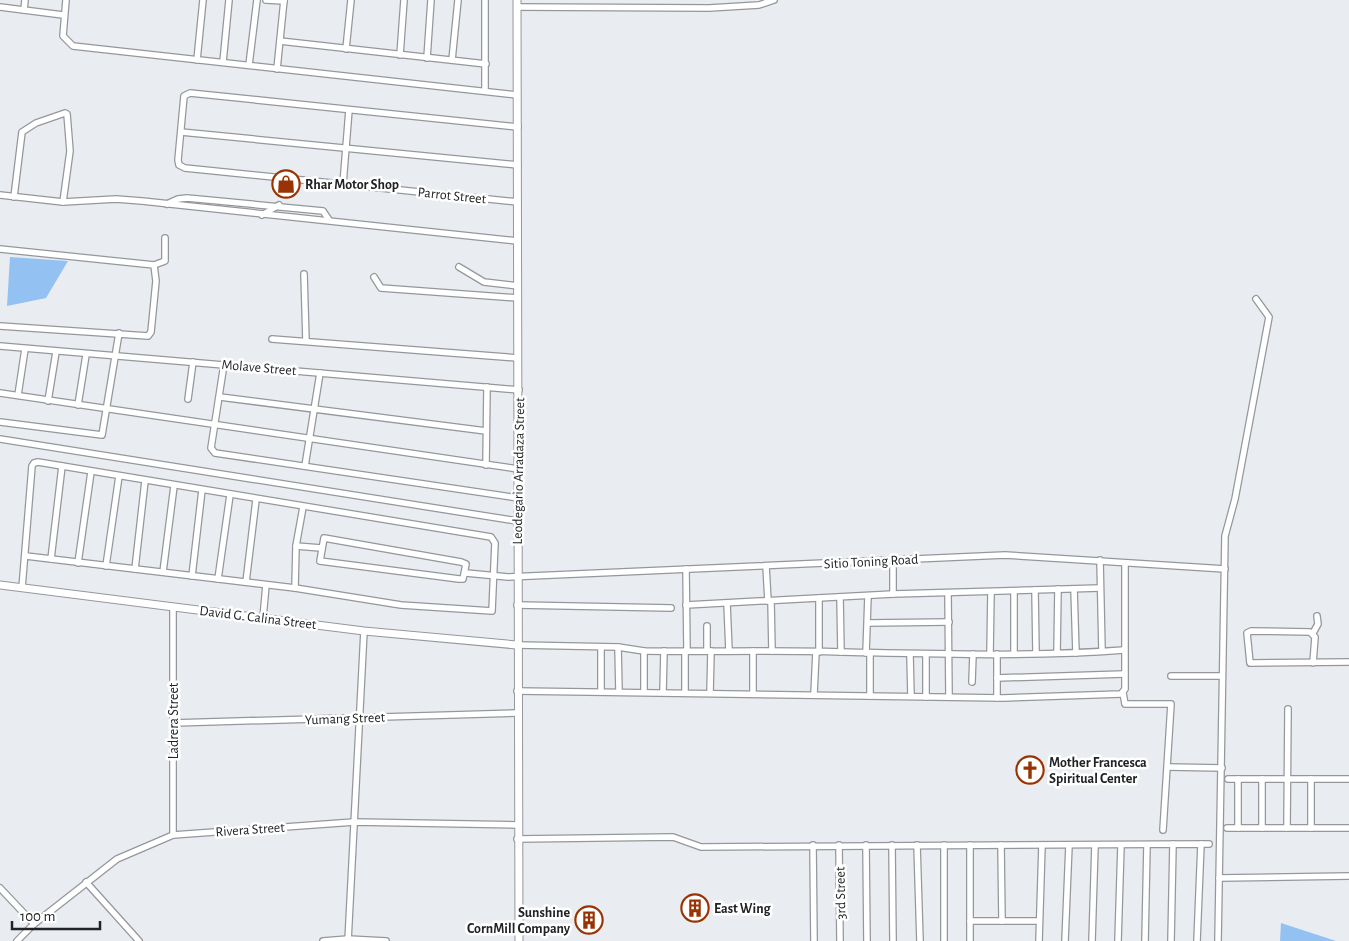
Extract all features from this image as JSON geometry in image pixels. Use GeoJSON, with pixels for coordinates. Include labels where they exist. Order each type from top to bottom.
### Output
{"type":"FeatureCollection","features":[{"type":"Feature","properties":{"kind":"street"},"geometry":{"type":"LineString","coordinates":[[24,10],[25,0]]}},
{"type":"Feature","properties":{"kind":"street"},"geometry":{"type":"LineString","coordinates":[[66,0],[63,15],[63,36],[73,46],[517,95]]}},
{"type":"Feature","properties":{"kind":"street"},"geometry":{"type":"LineString","coordinates":[[196,60],[202,0]]}},
{"type":"Feature","properties":{"kind":"street"},"geometry":{"type":"LineString","coordinates":[[223,62],[229,0]]}},
{"type":"Feature","properties":{"kind":"street"},"geometry":{"type":"LineString","coordinates":[[249,65],[257,0]]}},
{"type":"Feature","properties":{"kind":"street"},"geometry":{"type":"LineString","coordinates":[[266,0],[284,1],[277,69]]}},
{"type":"Feature","properties":{"kind":"street"},"geometry":{"type":"LineString","coordinates":[[346,49],[351,0]]}},
{"type":"Feature","properties":{"kind":"street"},"geometry":{"type":"LineString","coordinates":[[400,55],[404,0]]}},
{"type":"Feature","properties":{"kind":"street"},"geometry":{"type":"LineString","coordinates":[[427,58],[431,0]]}},
{"type":"Feature","properties":{"kind":"street"},"geometry":{"type":"LineString","coordinates":[[452,60],[458,0]]}},
{"type":"Feature","properties":{"kind":"street"},"geometry":{"type":"LineString","coordinates":[[485,0],[485,90]]}},
{"type":"Feature","properties":{"kind":"street"},"geometry":{"type":"LineString","coordinates":[[517,4],[709,8],[759,5],[774,0]]}},
{"type":"Feature","properties":{"kind":"street","name":"Leodegario Arradaza Street"},"geometry":{"type":"LineString","coordinates":[[517,4],[518,941]]}},
{"type":"Feature","properties":{"kind":"street"},"geometry":{"type":"LineString","coordinates":[[0,7],[63,15]]}},
{"type":"Feature","properties":{"kind":"street"},"geometry":{"type":"LineString","coordinates":[[280,41],[486,64]]}},
{"type":"Feature","properties":{"kind":"street"},"geometry":{"type":"LineString","coordinates":[[518,127],[186,93],[181,132],[518,165]]}},
{"type":"Feature","properties":{"kind":"street"},"geometry":{"type":"LineString","coordinates":[[343,184],[349,110]]}},
{"type":"Feature","properties":{"kind":"street"},"geometry":{"type":"LineString","coordinates":[[14,197],[22,132],[36,123],[65,113],[67,114],[70,150],[63,202]]}},
{"type":"Feature","properties":{"kind":"street","name":"Parrot Street"},"geometry":{"type":"LineString","coordinates":[[181,132],[178,165],[185,168],[518,202]]}},
{"type":"Feature","properties":{"kind":"street"},"geometry":{"type":"LineString","coordinates":[[0,195],[63,202],[116,199],[518,241]]}},
{"type":"Feature","properties":{"kind":"street"},"geometry":{"type":"LineString","coordinates":[[167,204],[187,198],[280,205],[323,210],[329,220]]}},
{"type":"Feature","properties":{"kind":"street"},"geometry":{"type":"LineString","coordinates":[[177,200],[182,206]]}},
{"type":"Feature","properties":{"kind":"street"},"geometry":{"type":"LineString","coordinates":[[262,215],[280,205]]}},
{"type":"Feature","properties":{"kind":"street"},"geometry":{"type":"LineString","coordinates":[[302,218],[309,208]]}},
{"type":"Feature","properties":{"kind":"street"},"geometry":{"type":"LineString","coordinates":[[0,249],[154,265],[165,261],[166,238]]}},
{"type":"Feature","properties":{"kind":"street"},"geometry":{"type":"LineString","coordinates":[[0,326],[146,336],[150,334],[156,281],[154,265]]}},
{"type":"Feature","properties":{"kind":"street"},"geometry":{"type":"LineString","coordinates":[[459,267],[484,282],[518,286]]}},
{"type":"Feature","properties":{"kind":"street"},"geometry":{"type":"LineString","coordinates":[[304,274],[306,342]]}},
{"type":"Feature","properties":{"kind":"street"},"geometry":{"type":"LineString","coordinates":[[374,277],[381,288],[518,298]]}},
{"type":"Feature","properties":{"kind":"street"},"geometry":{"type":"LineString","coordinates":[[1218,941],[1226,528],[1235,499],[1269,317],[1256,299]]}},
{"type":"Feature","properties":{"kind":"street"},"geometry":{"type":"LineString","coordinates":[[0,422],[98,436],[103,433],[119,333]]}},
{"type":"Feature","properties":{"kind":"street"},"geometry":{"type":"LineString","coordinates":[[272,339],[518,358]]}},
{"type":"Feature","properties":{"kind":"street","name":"Molave Street"},"geometry":{"type":"LineString","coordinates":[[0,346],[86,355],[224,364],[518,390]]}},
{"type":"Feature","properties":{"kind":"street"},"geometry":{"type":"LineString","coordinates":[[18,395],[25,349]]}},
{"type":"Feature","properties":{"kind":"street"},"geometry":{"type":"LineString","coordinates":[[48,401],[56,352]]}},
{"type":"Feature","properties":{"kind":"street"},"geometry":{"type":"LineString","coordinates":[[78,405],[86,355]]}},
{"type":"Feature","properties":{"kind":"street"},"geometry":{"type":"LineString","coordinates":[[188,399],[193,362]]}},
{"type":"Feature","properties":{"kind":"street"},"geometry":{"type":"LineString","coordinates":[[224,364],[211,448],[215,453],[518,498]]}},
{"type":"Feature","properties":{"kind":"street"},"geometry":{"type":"LineString","coordinates":[[305,466],[320,373]]}},
{"type":"Feature","properties":{"kind":"street"},"geometry":{"type":"LineString","coordinates":[[486,465],[487,387]]}},
{"type":"Feature","properties":{"kind":"street"},"geometry":{"type":"LineString","coordinates":[[0,392],[107,410],[518,469]]}},
{"type":"Feature","properties":{"kind":"street"},"geometry":{"type":"LineString","coordinates":[[220,397],[486,431]]}},
{"type":"Feature","properties":{"kind":"street"},"geometry":{"type":"LineString","coordinates":[[0,439],[517,522]]}},
{"type":"Feature","properties":{"kind":"street"},"geometry":{"type":"LineString","coordinates":[[22,588],[32,466],[38,462],[256,500],[491,537],[495,543],[492,611],[401,605],[295,588],[26,556]]}},
{"type":"Feature","properties":{"kind":"street"},"geometry":{"type":"LineString","coordinates":[[51,559],[62,466]]}},
{"type":"Feature","properties":{"kind":"street"},"geometry":{"type":"LineString","coordinates":[[78,563],[91,472]]}},
{"type":"Feature","properties":{"kind":"street"},"geometry":{"type":"LineString","coordinates":[[106,566],[118,476]]}},
{"type":"Feature","properties":{"kind":"street"},"geometry":{"type":"LineString","coordinates":[[135,569],[145,480]]}},
{"type":"Feature","properties":{"kind":"street"},"geometry":{"type":"LineString","coordinates":[[163,572],[174,486]]}},
{"type":"Feature","properties":{"kind":"street"},"geometry":{"type":"LineString","coordinates":[[192,576],[202,490]]}},
{"type":"Feature","properties":{"kind":"street"},"geometry":{"type":"LineString","coordinates":[[218,579],[230,495]]}},
{"type":"Feature","properties":{"kind":"street"},"geometry":{"type":"LineString","coordinates":[[246,582],[256,500]]}},
{"type":"Feature","properties":{"kind":"street"},"geometry":{"type":"LineString","coordinates":[[295,588],[296,546],[303,507]]}},
{"type":"Feature","properties":{"kind":"street"},"geometry":{"type":"LineString","coordinates":[[296,546],[321,548],[324,538],[465,563],[466,574]]}},
{"type":"Feature","properties":{"kind":"street","name":"Sitio Toning Road"},"geometry":{"type":"LineString","coordinates":[[321,548],[320,561],[460,579],[463,579],[466,574],[494,578],[1005,555],[1225,569]]}},
{"type":"Feature","properties":{"kind":"street"},"geometry":{"type":"LineString","coordinates":[[892,594],[893,560]]}},
{"type":"Feature","properties":{"kind":"street"},"geometry":{"type":"LineString","coordinates":[[1100,560],[1102,651]]}},
{"type":"Feature","properties":{"kind":"street"},"geometry":{"type":"LineString","coordinates":[[1125,563],[1123,693],[1125,704],[1170,704],[1163,830]]}},
{"type":"Feature","properties":{"kind":"street"},"geometry":{"type":"LineString","coordinates":[[766,566],[770,601],[772,652]]}},
{"type":"Feature","properties":{"kind":"street"},"geometry":{"type":"LineString","coordinates":[[685,693],[686,569]]}},
{"type":"Feature","properties":{"kind":"street","name":"David G. Calina Street"},"geometry":{"type":"LineString","coordinates":[[0,585],[364,631],[517,645]]}},
{"type":"Feature","properties":{"kind":"street"},"geometry":{"type":"LineString","coordinates":[[265,618],[268,585]]}},
{"type":"Feature","properties":{"kind":"street"},"geometry":{"type":"LineString","coordinates":[[686,604],[892,594],[948,594],[1100,588]]}},
{"type":"Feature","properties":{"kind":"street"},"geometry":{"type":"LineString","coordinates":[[1057,653],[1058,589]]}},
{"type":"Feature","properties":{"kind":"street"},"geometry":{"type":"LineString","coordinates":[[1074,589],[1076,653]]}},
{"type":"Feature","properties":{"kind":"street"},"geometry":{"type":"LineString","coordinates":[[1036,590],[1036,654]]}},
{"type":"Feature","properties":{"kind":"street"},"geometry":{"type":"LineString","coordinates":[[1014,591],[1014,654]]}},
{"type":"Feature","properties":{"kind":"street"},"geometry":{"type":"LineString","coordinates":[[991,592],[993,654],[997,678],[997,698]]}},
{"type":"Feature","properties":{"kind":"street"},"geometry":{"type":"LineString","coordinates":[[948,594],[949,697]]}},
{"type":"Feature","properties":{"kind":"street"},"geometry":{"type":"LineString","coordinates":[[868,596],[870,696]]}},
{"type":"Feature","properties":{"kind":"street"},"geometry":{"type":"LineString","coordinates":[[840,597],[840,652]]}},
{"type":"Feature","properties":{"kind":"street"},"geometry":{"type":"LineString","coordinates":[[814,694],[820,598]]}},
{"type":"Feature","properties":{"kind":"street"},"geometry":{"type":"LineString","coordinates":[[728,603],[729,651]]}},
{"type":"Feature","properties":{"kind":"street"},"geometry":{"type":"LineString","coordinates":[[517,605],[671,608]]}},
{"type":"Feature","properties":{"kind":"street","name":"Ladrera Street"},"geometry":{"type":"LineString","coordinates":[[172,607],[173,835]]}},
{"type":"Feature","properties":{"kind":"street"},"geometry":{"type":"LineString","coordinates":[[1313,663],[1313,634],[1318,624],[1317,616]]}},
{"type":"Feature","properties":{"kind":"street"},"geometry":{"type":"LineString","coordinates":[[868,623],[948,622]]}},
{"type":"Feature","properties":{"kind":"street"},"geometry":{"type":"LineString","coordinates":[[707,626],[710,693]]}},
{"type":"Feature","properties":{"kind":"street"},"geometry":{"type":"LineString","coordinates":[[348,940],[364,631]]}},
{"type":"Feature","properties":{"kind":"street"},"geometry":{"type":"LineString","coordinates":[[1313,634],[1306,631],[1251,631],[1246,637],[1250,663],[1349,662]]}},
{"type":"Feature","properties":{"kind":"street"},"geometry":{"type":"LineString","coordinates":[[517,645],[618,647],[644,651],[840,652],[910,655],[1036,654],[1124,650]]}},
{"type":"Feature","properties":{"kind":"street"},"geometry":{"type":"LineString","coordinates":[[601,692],[602,647]]}},
{"type":"Feature","properties":{"kind":"street"},"geometry":{"type":"LineString","coordinates":[[618,647],[619,692]]}},
{"type":"Feature","properties":{"kind":"street"},"geometry":{"type":"LineString","coordinates":[[644,651],[644,692]]}},
{"type":"Feature","properties":{"kind":"street"},"geometry":{"type":"LineString","coordinates":[[663,692],[664,651]]}},
{"type":"Feature","properties":{"kind":"street"},"geometry":{"type":"LineString","coordinates":[[753,651],[753,694]]}},
{"type":"Feature","properties":{"kind":"street"},"geometry":{"type":"LineString","coordinates":[[972,682],[973,654]]}},
{"type":"Feature","properties":{"kind":"street"},"geometry":{"type":"LineString","coordinates":[[910,655],[911,696]]}},
{"type":"Feature","properties":{"kind":"street"},"geometry":{"type":"LineString","coordinates":[[926,655],[926,697]]}},
{"type":"Feature","properties":{"kind":"street"},"geometry":{"type":"LineString","coordinates":[[997,678],[1124,674]]}},
{"type":"Feature","properties":{"kind":"street"},"geometry":{"type":"LineString","coordinates":[[1171,676],[1222,676]]}},
{"type":"Feature","properties":{"kind":"street"},"geometry":{"type":"LineString","coordinates":[[517,690],[997,698],[1123,693]]}},
{"type":"Feature","properties":{"kind":"street"},"geometry":{"type":"LineString","coordinates":[[1287,828],[1288,709]]}},
{"type":"Feature","properties":{"kind":"street","name":"Yumang Street"},"geometry":{"type":"LineString","coordinates":[[173,723],[517,713]]}},
{"type":"Feature","properties":{"kind":"street"},"geometry":{"type":"LineString","coordinates":[[1168,767],[1222,768]]}},
{"type":"Feature","properties":{"kind":"street"},"geometry":{"type":"LineString","coordinates":[[1228,778],[1349,779]]}},
{"type":"Feature","properties":{"kind":"street"},"geometry":{"type":"LineString","coordinates":[[1238,778],[1238,828]]}},
{"type":"Feature","properties":{"kind":"street"},"geometry":{"type":"LineString","coordinates":[[1262,779],[1262,828]]}},
{"type":"Feature","properties":{"kind":"street"},"geometry":{"type":"LineString","coordinates":[[1311,779],[1311,828]]}},
{"type":"Feature","properties":{"kind":"street","name":"Rivera Street"},"geometry":{"type":"LineString","coordinates":[[17,941],[34,924],[86,882],[127,853],[173,835],[354,822],[517,825]]}},
{"type":"Feature","properties":{"kind":"street"},"geometry":{"type":"LineString","coordinates":[[1227,828],[1349,828]]}},
{"type":"Feature","properties":{"kind":"street"},"geometry":{"type":"LineString","coordinates":[[517,839],[672,837],[700,847],[1209,844]]}},
{"type":"Feature","properties":{"kind":"street"},"geometry":{"type":"LineString","coordinates":[[1118,941],[1121,844]]}},
{"type":"Feature","properties":{"kind":"street"},"geometry":{"type":"LineString","coordinates":[[1145,941],[1147,844]]}},
{"type":"Feature","properties":{"kind":"street"},"geometry":{"type":"LineString","coordinates":[[1171,941],[1173,844]]}},
{"type":"Feature","properties":{"kind":"street"},"geometry":{"type":"LineString","coordinates":[[1197,941],[1201,844]]}},
{"type":"Feature","properties":{"kind":"street"},"geometry":{"type":"LineString","coordinates":[[813,845],[814,941]]}},
{"type":"Feature","properties":{"kind":"street","name":"3rd Street"},"geometry":{"type":"LineString","coordinates":[[839,845],[840,941]]}},
{"type":"Feature","properties":{"kind":"street"},"geometry":{"type":"LineString","coordinates":[[866,845],[868,941]]}},
{"type":"Feature","properties":{"kind":"street"},"geometry":{"type":"LineString","coordinates":[[892,845],[893,941]]}},
{"type":"Feature","properties":{"kind":"street"},"geometry":{"type":"LineString","coordinates":[[917,845],[920,941]]}},
{"type":"Feature","properties":{"kind":"street"},"geometry":{"type":"LineString","coordinates":[[944,845],[944,941]]}},
{"type":"Feature","properties":{"kind":"street"},"geometry":{"type":"LineString","coordinates":[[970,845],[970,941]]}},
{"type":"Feature","properties":{"kind":"street"},"geometry":{"type":"LineString","coordinates":[[1001,845],[1002,921]]}},
{"type":"Feature","properties":{"kind":"street"},"geometry":{"type":"LineString","coordinates":[[1039,941],[1042,845]]}},
{"type":"Feature","properties":{"kind":"street"},"geometry":{"type":"LineString","coordinates":[[1065,941],[1069,845]]}},
{"type":"Feature","properties":{"kind":"street"},"geometry":{"type":"LineString","coordinates":[[1092,941],[1095,845]]}},
{"type":"Feature","properties":{"kind":"street"},"geometry":{"type":"LineString","coordinates":[[1219,878],[1349,876]]}},
{"type":"Feature","properties":{"kind":"street"},"geometry":{"type":"LineString","coordinates":[[86,882],[139,941]]}},
{"type":"Feature","properties":{"kind":"street"},"geometry":{"type":"LineString","coordinates":[[0,888],[34,924]]}},
{"type":"Feature","properties":{"kind":"street"},"geometry":{"type":"LineString","coordinates":[[970,921],[1039,921]]}},
{"type":"Feature","properties":{"kind":"street"},"geometry":{"type":"LineString","coordinates":[[323,941],[386,941]]}},
{"type":"Feature","properties":{"kind":"shaded area"},"geometry":{"type":"Polygon","coordinates":[[[10,257],[68,261],[46,298],[7,306],[10,257]]]}},
{"type":"Feature","properties":{"kind":"shaded area"},"geometry":{"type":"Polygon","coordinates":[[[1281,923],[1336,941],[1280,941],[1281,923]]]}},
{"type":"Feature","properties":{"kind":"place","name":"Rhar Motor Shop"},"geometry":{"type":"Point","coordinates":[286,184]}},
{"type":"Feature","properties":{"kind":"place","name":"Mother Francesca Spiritual Center"},"geometry":{"type":"Point","coordinates":[1030,770]}},
{"type":"Feature","properties":{"kind":"place","name":"East Wing"},"geometry":{"type":"Point","coordinates":[695,908]}},
{"type":"Feature","properties":{"kind":"place","name":"Sunshine CornMill Company"},"geometry":{"type":"Point","coordinates":[589,920]}}]}
